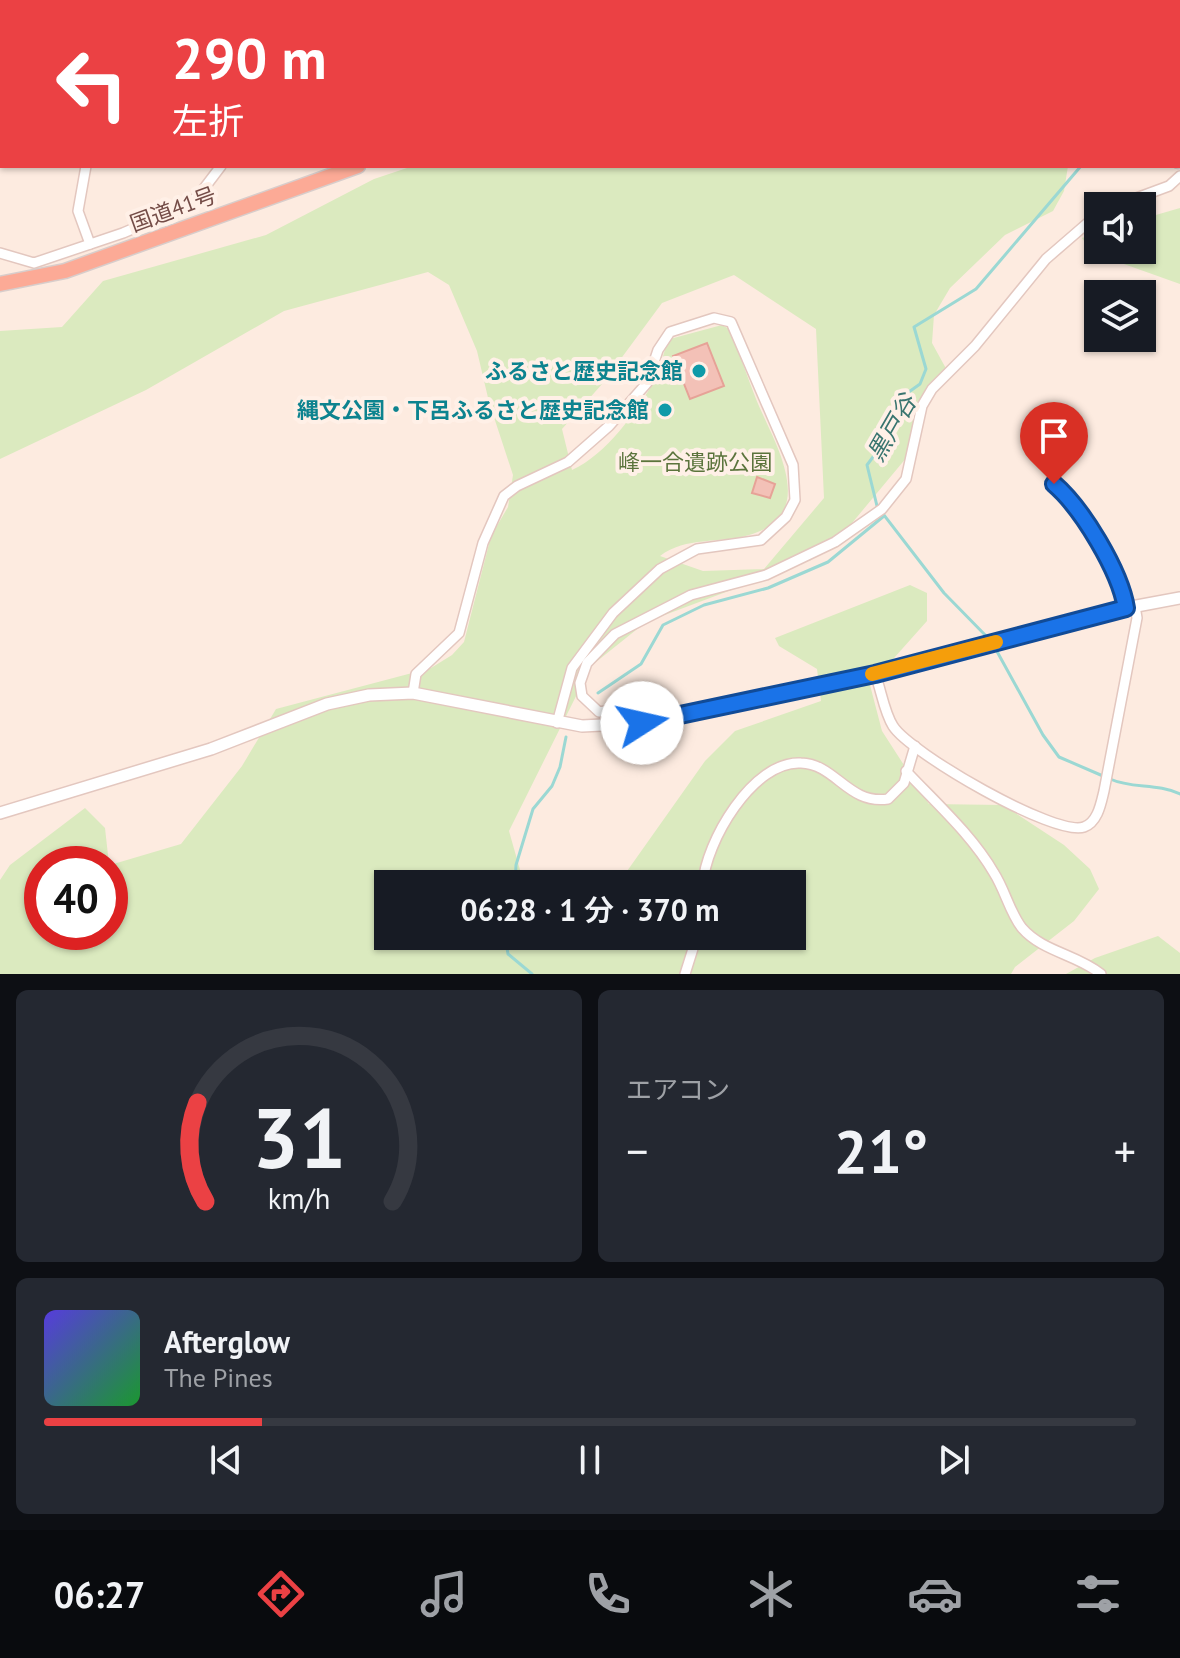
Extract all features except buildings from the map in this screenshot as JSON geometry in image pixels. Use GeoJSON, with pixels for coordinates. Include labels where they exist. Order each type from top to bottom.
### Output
{"type":"FeatureCollection","features":[{"type":"Feature","properties":{"kind":"highway","name":"国道41号"},"geometry":{"type":"LineString","coordinates":[[0,284],[65,271],[352,168]]}},
{"type":"Feature","properties":{"kind":"street"},"geometry":{"type":"LineString","coordinates":[[86,168],[78,211],[90,244]]}},
{"type":"Feature","properties":{"kind":"street"},"geometry":{"type":"LineString","coordinates":[[0,253],[34,263],[90,244],[186,206],[199,195],[219,168]]}},
{"type":"Feature","properties":{"kind":"street"},"geometry":{"type":"LineString","coordinates":[[1153,192],[1169,186],[1180,176]]}},
{"type":"Feature","properties":{"kind":"street"},"geometry":{"type":"LineString","coordinates":[[642,723],[636,706],[599,712],[582,696],[582,675],[594,653],[628,626],[691,595],[766,575],[835,542],[882,509],[906,479],[922,406],[932,389],[975,346],[1046,259],[1084,226]]}},
{"type":"Feature","properties":{"kind":"street"},"geometry":{"type":"LineString","coordinates":[[413,693],[414,678],[420,668],[459,633],[483,543],[504,496],[517,486],[568,462],[609,426],[647,383],[658,350],[670,332],[714,318],[731,322],[793,465],[795,500],[786,517],[761,540],[697,549],[660,569],[613,613],[580,651],[572,668],[557,723]]}},
{"type":"Feature","properties":{"kind":"street"},"geometry":{"type":"LineString","coordinates":[[875,674],[892,725],[915,746],[999,798],[1067,828],[1086,827],[1095,818],[1104,791],[1137,618],[1114,571],[1066,494],[1054,484]]}},
{"type":"Feature","properties":{"kind":"street"},"geometry":{"type":"LineString","coordinates":[[0,813],[211,749],[327,704],[369,695],[413,693],[557,723],[607,726],[642,723],[875,674],[1131,607],[1180,598]]}},
{"type":"Feature","properties":{"kind":"street"},"geometry":{"type":"LineString","coordinates":[[705,870],[707,860],[739,801],[776,770],[800,762],[814,766],[864,799],[888,799],[898,792],[915,746]]}},
{"type":"Feature","properties":{"kind":"street"},"geometry":{"type":"LineString","coordinates":[[906,771],[953,820],[994,872],[1021,926],[1040,944],[1087,963],[1101,974]]}},
{"type":"Feature","properties":{"kind":"street"},"geometry":{"type":"LineString","coordinates":[[685,974],[693,950]]}},
{"type":"Feature","properties":{"kind":"green space","name":"峰一合遺跡公園"},"geometry":{"type":"Polygon","coordinates":[[[407,168],[1068,168],[1064,191],[1053,211],[1005,235],[950,288],[934,315],[932,343],[949,374],[932,395],[907,457],[852,523],[811,560],[646,622],[591,666],[509,831],[520,870],[374,870],[374,950],[806,950],[806,870],[628,870],[705,761],[735,731],[821,701],[817,669],[779,646],[775,638],[910,585],[927,593],[927,621],[870,685],[882,731],[929,804],[1003,805],[1064,845],[1090,869],[1099,889],[1074,921],[1015,967],[1011,974],[0,974],[0,880],[10,865],[24,854],[24,950],[128,950],[128,860],[181,844],[242,766],[276,709],[431,668],[452,655],[464,642],[491,536],[508,507],[513,475],[489,402],[477,351],[449,285],[428,272],[284,311],[146,390],[0,459],[0,331],[62,327],[103,281],[266,235],[374,179],[407,168]],[[734,275],[662,303],[603,383],[562,429],[572,470],[597,454],[629,419],[655,380],[670,339],[722,325],[731,330],[756,399],[781,455],[788,494],[783,511],[771,525],[749,535],[692,543],[660,556],[703,571],[764,569],[824,498],[816,329],[734,275]]]}},
{"type":"Feature","properties":{"kind":"green space"},"geometry":{"type":"Polygon","coordinates":[[[1180,208],[1180,284],[1124,264],[1156,264],[1156,215],[1180,208]]]}},
{"type":"Feature","properties":{"kind":"green space"},"geometry":{"type":"Polygon","coordinates":[[[85,808],[105,828],[107,846],[35,846],[85,808]]]}},
{"type":"Feature","properties":{"kind":"green space"},"geometry":{"type":"Polygon","coordinates":[[[1158,936],[1180,953],[1180,974],[1066,974],[1095,958],[1158,936]]]}},
{"type":"Feature","properties":{"kind":"waterway","name":"黒戸谷"},"geometry":{"type":"LineString","coordinates":[[990,640],[944,593],[877,506],[867,465],[888,437],[906,394],[920,384],[926,369],[914,327],[976,289],[1079,168]]}},
{"type":"Feature","properties":{"kind":"waterway","name":"黒戸谷"},"geometry":{"type":"LineString","coordinates":[[598,693],[641,664],[663,625],[704,605],[768,588],[828,562],[884,516]]}},
{"type":"Feature","properties":{"kind":"waterway"},"geometry":{"type":"LineString","coordinates":[[994,646],[1043,735],[1059,757],[1103,776]]}},
{"type":"Feature","properties":{"kind":"waterway","name":"黒戸谷"},"geometry":{"type":"LineString","coordinates":[[516,870],[533,809],[552,786],[560,767],[566,737]]}},
{"type":"Feature","properties":{"kind":"waterway"},"geometry":{"type":"LineString","coordinates":[[1110,779],[1180,794]]}},
{"type":"Feature","properties":{"kind":"waterway","name":"黒戸谷"},"geometry":{"type":"LineString","coordinates":[[507,950],[508,954],[532,974]]}},
{"type":"Feature","properties":{"kind":"slow traffic"},"geometry":{"type":"LineString","coordinates":[[872,674],[996,642]]}},
{"type":"Feature","properties":{"kind":"place","name":"ふるさと歴史記念館"},"geometry":{"type":"Point","coordinates":[699,371]}},
{"type":"Feature","properties":{"kind":"place","name":"縄文公園・下呂ふるさと歴史記念館"},"geometry":{"type":"Point","coordinates":[665,410]}},
{"type":"Feature","properties":{"kind":"route"},"geometry":{"type":"LineString","coordinates":[[642,723],[875,674],[1126,608],[1114,571],[1066,494],[1054,484]]}}]}
